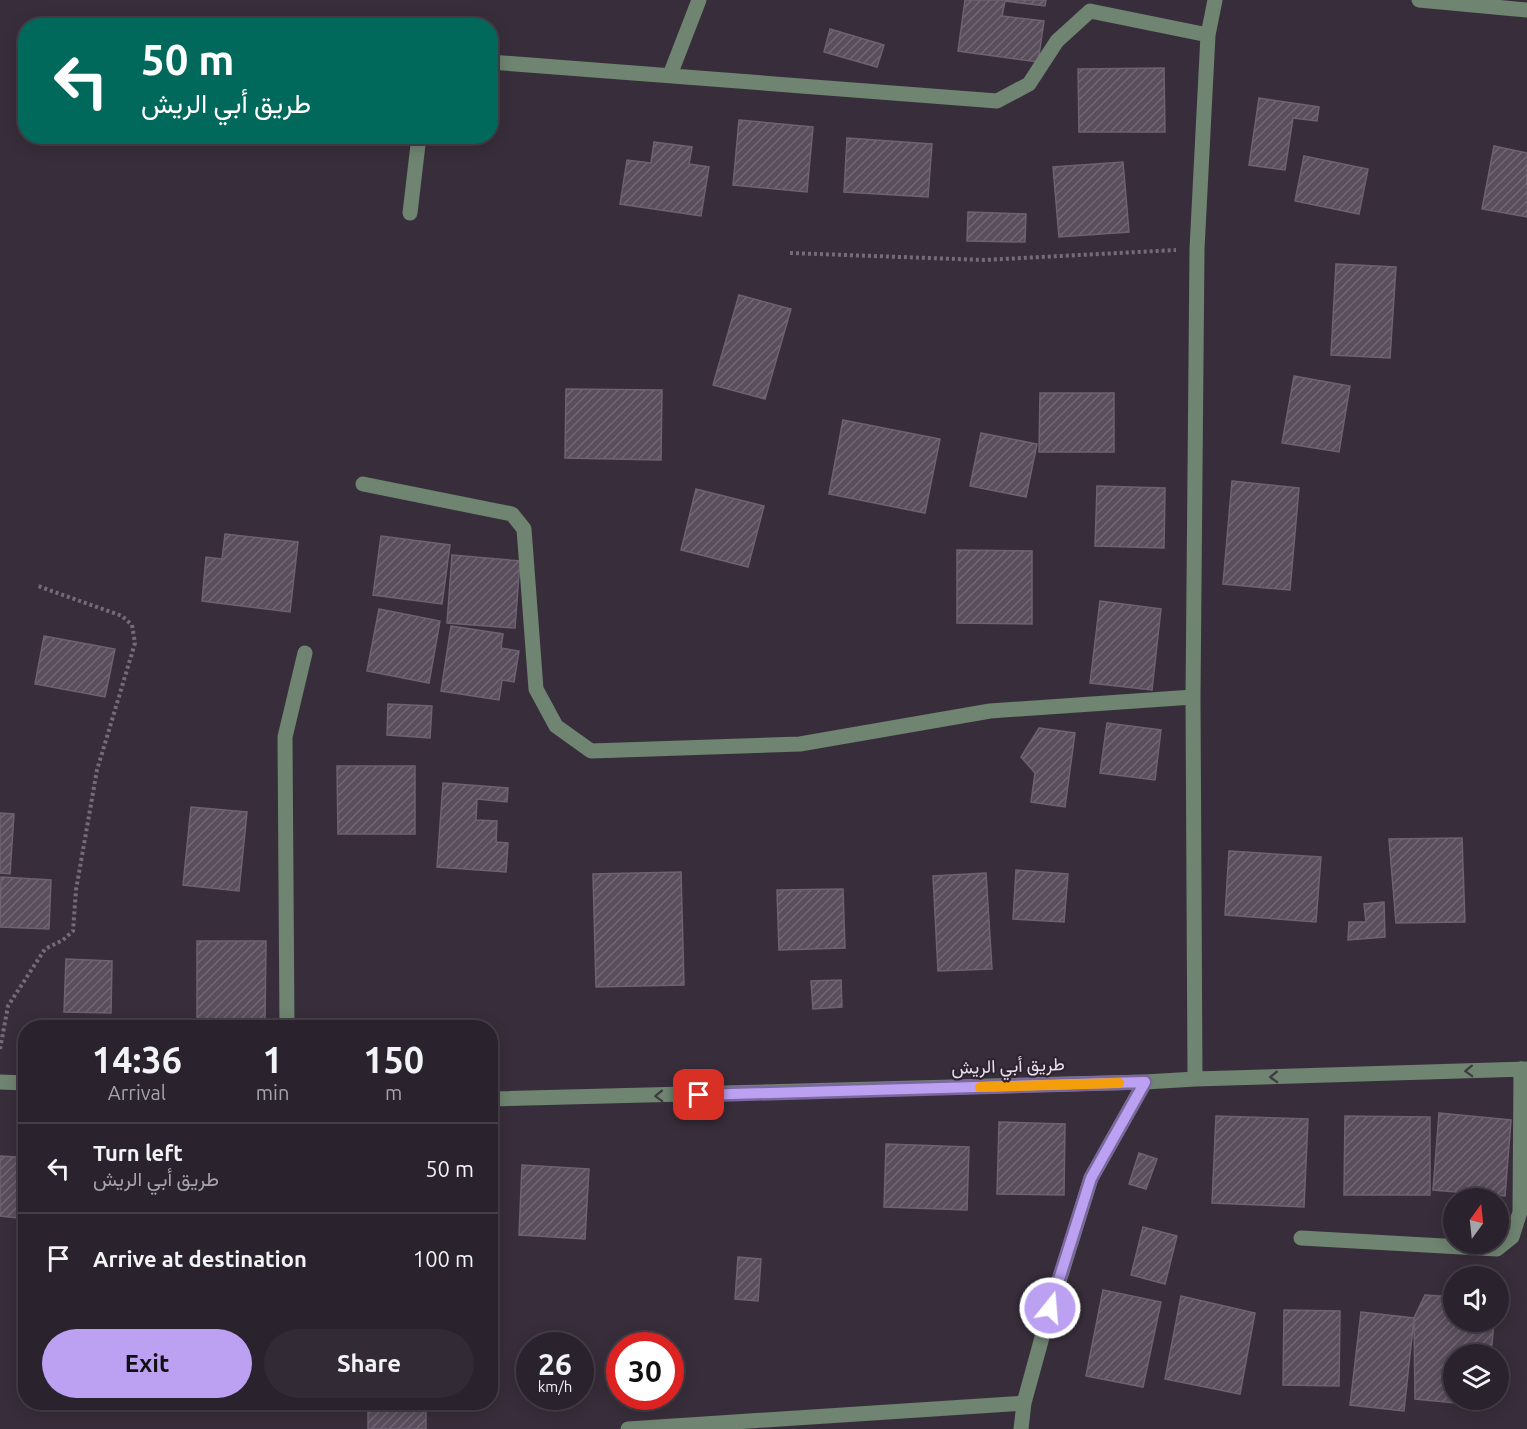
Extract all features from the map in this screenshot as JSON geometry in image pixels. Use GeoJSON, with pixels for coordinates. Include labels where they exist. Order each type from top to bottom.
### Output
{"type":"FeatureCollection","features":[{"type":"Feature","properties":{"kind":"street"},"geometry":{"type":"LineString","coordinates":[[670,75],[699,0]]}},
{"type":"Feature","properties":{"kind":"street"},"geometry":{"type":"LineString","coordinates":[[1195,1079],[1193,697],[1197,249],[1208,35],[1215,0]]}},
{"type":"Feature","properties":{"kind":"street"},"geometry":{"type":"LineString","coordinates":[[1419,0],[1527,10]]}},
{"type":"Feature","properties":{"kind":"street"},"geometry":{"type":"LineString","coordinates":[[498,63],[997,101],[1029,84],[1057,41],[1090,11],[1208,35]]}},
{"type":"Feature","properties":{"kind":"street"},"geometry":{"type":"LineString","coordinates":[[410,213],[418,144]]}},
{"type":"Feature","properties":{"kind":"street"},"geometry":{"type":"LineString","coordinates":[[363,484],[512,514],[524,529],[536,689],[556,726],[591,751],[800,744],[990,711],[1193,697]]}},
{"type":"Feature","properties":{"kind":"street"},"geometry":{"type":"LineString","coordinates":[[287,1020],[285,737],[305,653]]}},
{"type":"Feature","properties":{"kind":"street"},"geometry":{"type":"LineString","coordinates":[[1301,1238],[1497,1249],[1512,1237],[1520,1212],[1524,1069]]}},
{"type":"Feature","properties":{"kind":"street","name":"طريق أبي الريش"},"geometry":{"type":"LineString","coordinates":[[498,1099],[1145,1082],[1524,1069]]}},
{"type":"Feature","properties":{"kind":"street"},"geometry":{"type":"LineString","coordinates":[[0,1082],[18,1083]]}},
{"type":"Feature","properties":{"kind":"street"},"geometry":{"type":"LineString","coordinates":[[1020,1429],[1024,1403],[1044,1330],[1091,1178],[1145,1082]]}},
{"type":"Feature","properties":{"kind":"street"},"geometry":{"type":"LineString","coordinates":[[628,1429],[1024,1403]]}},
{"type":"Feature","properties":{"kind":"path"},"geometry":{"type":"LineString","coordinates":[[790,253],[984,260],[1197,249]]}},
{"type":"Feature","properties":{"kind":"path"},"geometry":{"type":"LineString","coordinates":[[0,1049],[8,1006],[45,949],[63,940],[73,931],[76,890],[97,770],[135,643],[132,625],[123,616],[38,586]]}},
{"type":"Feature","properties":{"kind":"building"},"geometry":{"type":"Polygon","coordinates":[[[965,0],[1046,0],[1045,6],[1005,1],[1002,16],[1044,21],[1038,62],[958,51],[965,0]]]}},
{"type":"Feature","properties":{"kind":"building"},"geometry":{"type":"Polygon","coordinates":[[[830,29],[884,45],[877,67],[824,52],[830,29]]]}},
{"type":"Feature","properties":{"kind":"building"},"geometry":{"type":"Polygon","coordinates":[[[1164,68],[1165,132],[1079,132],[1078,69],[1164,68]]]}},
{"type":"Feature","properties":{"kind":"building"},"geometry":{"type":"Polygon","coordinates":[[[1259,98],[1319,107],[1317,121],[1293,118],[1285,170],[1249,165],[1259,98]]]}},
{"type":"Feature","properties":{"kind":"building"},"geometry":{"type":"Polygon","coordinates":[[[739,120],[813,127],[807,192],[733,185],[739,120]]]}},
{"type":"Feature","properties":{"kind":"building"},"geometry":{"type":"Polygon","coordinates":[[[847,138],[932,144],[928,197],[844,192],[847,138]]]}},
{"type":"Feature","properties":{"kind":"building"},"geometry":{"type":"Polygon","coordinates":[[[654,142],[692,147],[689,164],[709,167],[701,216],[620,204],[627,160],[651,163],[654,142]]]}},
{"type":"Feature","properties":{"kind":"building"},"geometry":{"type":"Polygon","coordinates":[[[1494,146],[1527,153],[1527,217],[1482,209],[1494,146]]]}},
{"type":"Feature","properties":{"kind":"building"},"geometry":{"type":"Polygon","coordinates":[[[1304,156],[1368,169],[1359,214],[1295,201],[1304,156]]]}},
{"type":"Feature","properties":{"kind":"building"},"geometry":{"type":"Polygon","coordinates":[[[1123,162],[1129,232],[1059,237],[1053,167],[1123,162]]]}},
{"type":"Feature","properties":{"kind":"building"},"geometry":{"type":"Polygon","coordinates":[[[968,212],[1026,214],[1025,242],[967,241],[968,212]]]}},
{"type":"Feature","properties":{"kind":"building"},"geometry":{"type":"Polygon","coordinates":[[[1336,264],[1396,267],[1390,358],[1331,355],[1336,264]]]}},
{"type":"Feature","properties":{"kind":"building"},"geometry":{"type":"Polygon","coordinates":[[[739,295],[791,309],[765,399],[713,385],[739,295]]]}},
{"type":"Feature","properties":{"kind":"building"},"geometry":{"type":"Polygon","coordinates":[[[1294,376],[1350,386],[1339,452],[1282,443],[1294,376]]]}},
{"type":"Feature","properties":{"kind":"building"},"geometry":{"type":"Polygon","coordinates":[[[566,389],[662,390],[661,460],[565,458],[566,389]]]}},
{"type":"Feature","properties":{"kind":"building"},"geometry":{"type":"Polygon","coordinates":[[[1040,393],[1114,393],[1114,452],[1039,452],[1040,393]]]}},
{"type":"Feature","properties":{"kind":"building"},"geometry":{"type":"Polygon","coordinates":[[[843,420],[940,439],[925,513],[829,494],[843,420]]]}},
{"type":"Feature","properties":{"kind":"building"},"geometry":{"type":"Polygon","coordinates":[[[981,433],[1037,444],[1026,497],[970,486],[981,433]]]}},
{"type":"Feature","properties":{"kind":"building"},"geometry":{"type":"Polygon","coordinates":[[[1232,481],[1299,488],[1290,590],[1223,584],[1232,481]]]}},
{"type":"Feature","properties":{"kind":"building"},"geometry":{"type":"Polygon","coordinates":[[[1097,486],[1165,488],[1164,548],[1095,546],[1097,486]]]}},
{"type":"Feature","properties":{"kind":"building"},"geometry":{"type":"Polygon","coordinates":[[[696,489],[764,506],[748,567],[681,550],[696,489]]]}},
{"type":"Feature","properties":{"kind":"building"},"geometry":{"type":"Polygon","coordinates":[[[225,534],[298,542],[290,612],[202,601],[206,557],[222,559],[225,534]]]}},
{"type":"Feature","properties":{"kind":"building"},"geometry":{"type":"Polygon","coordinates":[[[381,536],[450,545],[442,604],[373,595],[381,536]]]}},
{"type":"Feature","properties":{"kind":"building"},"geometry":{"type":"Polygon","coordinates":[[[957,550],[1032,551],[1032,624],[957,623],[957,550]]]}},
{"type":"Feature","properties":{"kind":"building"},"geometry":{"type":"Polygon","coordinates":[[[452,555],[520,561],[515,628],[447,623],[452,555]]]}},
{"type":"Feature","properties":{"kind":"building"},"geometry":{"type":"Polygon","coordinates":[[[1100,601],[1161,609],[1152,690],[1090,683],[1100,601]]]}},
{"type":"Feature","properties":{"kind":"building"},"geometry":{"type":"Polygon","coordinates":[[[379,609],[440,621],[429,683],[367,671],[379,609]]]}},
{"type":"Feature","properties":{"kind":"building"},"geometry":{"type":"Polygon","coordinates":[[[451,626],[503,634],[501,648],[519,651],[514,682],[502,680],[499,700],[441,691],[451,626]]]}},
{"type":"Feature","properties":{"kind":"building"},"geometry":{"type":"Polygon","coordinates":[[[44,636],[115,649],[105,697],[35,684],[44,636]]]}},
{"type":"Feature","properties":{"kind":"building"},"geometry":{"type":"Polygon","coordinates":[[[388,704],[432,706],[430,738],[387,735],[388,704]]]}},
{"type":"Feature","properties":{"kind":"building"},"geometry":{"type":"Polygon","coordinates":[[[1107,723],[1161,730],[1155,780],[1100,773],[1107,723]]]}},
{"type":"Feature","properties":{"kind":"building"},"geometry":{"type":"Polygon","coordinates":[[[1039,728],[1075,733],[1065,807],[1031,802],[1035,773],[1021,757],[1039,728]]]}},
{"type":"Feature","properties":{"kind":"building"},"geometry":{"type":"Polygon","coordinates":[[[337,766],[415,766],[415,834],[338,834],[337,766]]]}},
{"type":"Feature","properties":{"kind":"building"},"geometry":{"type":"Polygon","coordinates":[[[443,783],[508,788],[507,802],[477,799],[476,820],[497,821],[496,842],[508,843],[506,872],[437,867],[443,783]]]}},
{"type":"Feature","properties":{"kind":"building"},"geometry":{"type":"Polygon","coordinates":[[[191,807],[247,812],[239,891],[183,885],[191,807]]]}},
{"type":"Feature","properties":{"kind":"building"},"geometry":{"type":"Polygon","coordinates":[[[0,813],[14,814],[10,874],[0,873],[0,813]]]}},
{"type":"Feature","properties":{"kind":"building"},"geometry":{"type":"Polygon","coordinates":[[[1462,838],[1465,922],[1396,923],[1389,839],[1462,838]]]}},
{"type":"Feature","properties":{"kind":"building"},"geometry":{"type":"Polygon","coordinates":[[[1229,851],[1321,857],[1316,922],[1225,915],[1229,851]]]}},
{"type":"Feature","properties":{"kind":"building"},"geometry":{"type":"Polygon","coordinates":[[[1016,870],[1068,874],[1064,922],[1013,919],[1016,870]]]}},
{"type":"Feature","properties":{"kind":"building"},"geometry":{"type":"Polygon","coordinates":[[[681,872],[684,985],[596,987],[593,874],[681,872]]]}},
{"type":"Feature","properties":{"kind":"building"},"geometry":{"type":"Polygon","coordinates":[[[986,873],[992,969],[938,971],[933,876],[986,873]]]}},
{"type":"Feature","properties":{"kind":"building"},"geometry":{"type":"Polygon","coordinates":[[[1,877],[51,880],[49,929],[0,927],[1,877]]]}},
{"type":"Feature","properties":{"kind":"building"},"geometry":{"type":"Polygon","coordinates":[[[843,889],[845,948],[779,950],[777,890],[843,889]]]}},
{"type":"Feature","properties":{"kind":"building"},"geometry":{"type":"Polygon","coordinates":[[[1384,902],[1385,937],[1348,940],[1349,922],[1366,922],[1364,904],[1384,902]]]}},
{"type":"Feature","properties":{"kind":"building"},"geometry":{"type":"Polygon","coordinates":[[[197,941],[266,941],[265,1020],[197,1020],[197,941]]]}},
{"type":"Feature","properties":{"kind":"building"},"geometry":{"type":"Polygon","coordinates":[[[66,959],[112,961],[111,1013],[64,1012],[66,959]]]}},
{"type":"Feature","properties":{"kind":"building"},"geometry":{"type":"Polygon","coordinates":[[[841,980],[842,1007],[813,1009],[811,981],[841,980]]]}},
{"type":"Feature","properties":{"kind":"building"},"geometry":{"type":"Polygon","coordinates":[[[1439,1113],[1511,1120],[1506,1188],[1433,1190],[1439,1113]]]}},
{"type":"Feature","properties":{"kind":"building"},"geometry":{"type":"Polygon","coordinates":[[[1216,1116],[1308,1119],[1304,1207],[1212,1203],[1216,1116]]]}},
{"type":"Feature","properties":{"kind":"building"},"geometry":{"type":"Polygon","coordinates":[[[1345,1116],[1430,1117],[1430,1195],[1344,1195],[1345,1116]]]}},
{"type":"Feature","properties":{"kind":"building"},"geometry":{"type":"Polygon","coordinates":[[[999,1122],[1065,1124],[1064,1195],[997,1194],[999,1122]]]}},
{"type":"Feature","properties":{"kind":"building"},"geometry":{"type":"Polygon","coordinates":[[[886,1144],[969,1147],[967,1210],[884,1207],[886,1144]]]}},
{"type":"Feature","properties":{"kind":"building"},"geometry":{"type":"Polygon","coordinates":[[[1139,1153],[1157,1159],[1146,1189],[1129,1184],[1139,1153]]]}},
{"type":"Feature","properties":{"kind":"building"},"geometry":{"type":"Polygon","coordinates":[[[0,1156],[17,1157],[18,1218],[0,1216],[0,1156]]]}},
{"type":"Feature","properties":{"kind":"building"},"geometry":{"type":"Polygon","coordinates":[[[522,1165],[589,1169],[585,1239],[519,1235],[522,1165]]]}},
{"type":"Feature","properties":{"kind":"building"},"geometry":{"type":"Polygon","coordinates":[[[1143,1227],[1177,1236],[1165,1284],[1131,1275],[1143,1227]]]}},
{"type":"Feature","properties":{"kind":"building"},"geometry":{"type":"Polygon","coordinates":[[[738,1257],[761,1259],[758,1301],[735,1299],[738,1257]]]}},
{"type":"Feature","properties":{"kind":"building"},"geometry":{"type":"Polygon","coordinates":[[[1103,1290],[1161,1302],[1143,1387],[1086,1376],[1103,1290]]]}},
{"type":"Feature","properties":{"kind":"building"},"geometry":{"type":"Polygon","coordinates":[[[1425,1295],[1443,1296],[1443,1332],[1493,1332],[1492,1344],[1443,1344],[1443,1402],[1415,1399],[1414,1318],[1425,1295]]]}},
{"type":"Feature","properties":{"kind":"building"},"geometry":{"type":"Polygon","coordinates":[[[1181,1296],[1255,1313],[1240,1394],[1165,1379],[1181,1296]]]}},
{"type":"Feature","properties":{"kind":"building"},"geometry":{"type":"Polygon","coordinates":[[[1284,1310],[1340,1311],[1339,1386],[1283,1385],[1284,1310]]]}},
{"type":"Feature","properties":{"kind":"building"},"geometry":{"type":"Polygon","coordinates":[[[1361,1312],[1414,1318],[1404,1411],[1350,1405],[1361,1312]]]}},
{"type":"Feature","properties":{"kind":"building"},"geometry":{"type":"Polygon","coordinates":[[[368,1410],[426,1410],[426,1429],[368,1429],[368,1410]]]}},
{"type":"Feature","properties":{"kind":"slow traffic"},"geometry":{"type":"LineString","coordinates":[[980,1087],[1119,1083]]}},
{"type":"Feature","properties":{"kind":"route"},"geometry":{"type":"LineString","coordinates":[[699,1095],[1145,1082],[1091,1178],[1050,1308]]}}]}
